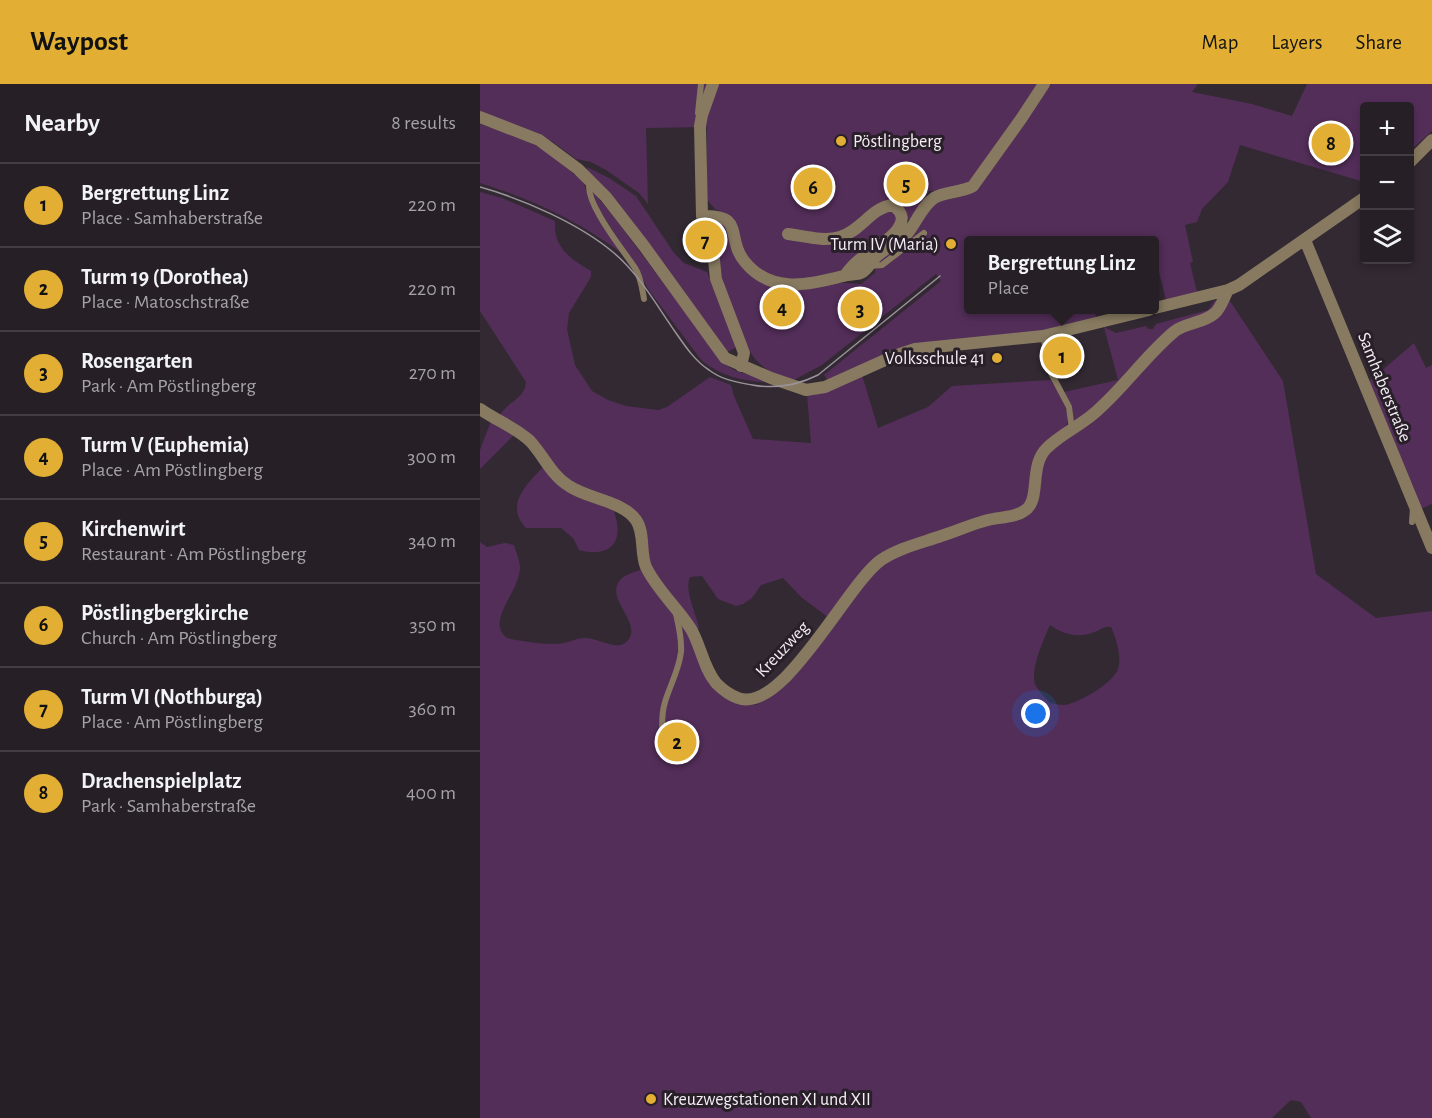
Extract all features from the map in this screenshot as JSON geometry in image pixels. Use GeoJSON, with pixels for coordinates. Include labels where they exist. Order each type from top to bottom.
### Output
{"type":"FeatureCollection","features":[{"type":"Feature","properties":{"kind":"street"},"geometry":{"type":"LineString","coordinates":[[706,233],[702,216],[700,126],[713,84]]}},
{"type":"Feature","properties":{"kind":"street"},"geometry":{"type":"LineString","coordinates":[[702,216],[715,215],[724,217],[730,222],[736,248],[744,261],[753,271],[775,282],[804,285],[860,273],[904,236],[933,199],[965,191],[973,186],[1044,84]]}},
{"type":"Feature","properties":{"kind":"street"},"geometry":{"type":"LineString","coordinates":[[480,117],[539,140],[564,157],[590,181],[644,246],[720,354],[741,366],[780,382],[812,390],[833,384],[910,350],[1043,336],[1130,314]]}},
{"type":"Feature","properties":{"kind":"street"},"geometry":{"type":"LineString","coordinates":[[1414,158],[1432,141]]}},
{"type":"Feature","properties":{"kind":"street"},"geometry":{"type":"LineString","coordinates":[[1159,307],[1228,290],[1261,271],[1360,202]]}},
{"type":"Feature","properties":{"kind":"street"},"geometry":{"type":"LineString","coordinates":[[788,234],[826,239],[838,238],[854,230],[886,206],[892,205],[898,209],[902,221],[896,232],[845,275]]}},
{"type":"Feature","properties":{"kind":"street","name":"Samhaberstraße"},"geometry":{"type":"LineString","coordinates":[[1305,240],[1432,548]]}},
{"type":"Feature","properties":{"kind":"street"},"geometry":{"type":"LineString","coordinates":[[713,250],[716,279],[744,353],[741,366]]}},
{"type":"Feature","properties":{"kind":"street","name":"Kreuzweg"},"geometry":{"type":"LineString","coordinates":[[676,609],[692,632],[707,670],[717,683],[735,697],[753,700],[787,676],[870,570],[889,555],[983,521],[1025,511],[1033,502],[1035,475],[1040,456],[1048,446],[1100,409],[1176,330],[1214,314],[1228,290]]}},
{"type":"Feature","properties":{"kind":"street"},"geometry":{"type":"LineString","coordinates":[[480,409],[524,435],[555,474],[567,485],[581,494],[622,509],[635,518],[640,529],[645,565],[656,584],[676,609]]}},
{"type":"Feature","properties":{"kind":"lane"},"geometry":{"type":"LineString","coordinates":[[700,126],[698,101],[701,84]]}},
{"type":"Feature","properties":{"kind":"lane"},"geometry":{"type":"LineString","coordinates":[[590,181],[588,189],[592,199],[605,224],[635,268],[641,280],[644,299]]}},
{"type":"Feature","properties":{"kind":"lane"},"geometry":{"type":"LineString","coordinates":[[870,266],[882,265],[924,233]]}},
{"type":"Feature","properties":{"kind":"lane"},"geometry":{"type":"LineString","coordinates":[[1043,336],[1051,373],[1069,407],[1072,430]]}},
{"type":"Feature","properties":{"kind":"lane"},"geometry":{"type":"LineString","coordinates":[[1412,522],[1414,505]]}},
{"type":"Feature","properties":{"kind":"lane"},"geometry":{"type":"LineString","coordinates":[[665,754],[663,708],[681,652],[676,609]]}},
{"type":"Feature","properties":{"kind":"shaded area"},"geometry":{"type":"Polygon","coordinates":[[[480,84],[1041,84],[972,182],[943,190],[929,191],[912,220],[905,219],[895,202],[829,244],[890,210],[898,216],[894,230],[838,272],[822,277],[775,280],[751,263],[722,212],[715,209],[707,200],[707,127],[646,128],[648,204],[639,193],[606,170],[591,162],[576,159],[553,142],[480,112],[480,84]]]}},
{"type":"Feature","properties":{"kind":"shaded area"},"geometry":{"type":"Polygon","coordinates":[[[1048,84],[1198,84],[1192,92],[1252,104],[1292,116],[1307,84],[1432,84],[1432,131],[1414,147],[1414,102],[1360,102],[1360,181],[1240,145],[1228,182],[1202,209],[1197,222],[1185,225],[1197,292],[1166,300],[1159,272],[1159,236],[964,236],[964,314],[1095,314],[1096,317],[1064,327],[1029,333],[911,346],[829,382],[824,375],[941,281],[936,274],[822,365],[792,381],[768,370],[756,360],[742,334],[725,291],[719,255],[711,233],[714,221],[725,221],[756,277],[861,284],[875,273],[876,261],[933,203],[963,196],[1048,84]]]}},
{"type":"Feature","properties":{"kind":"shaded area"},"geometry":{"type":"Polygon","coordinates":[[[480,124],[526,140],[544,150],[583,181],[591,204],[620,252],[587,230],[553,212],[480,183],[480,124]]]}},
{"type":"Feature","properties":{"kind":"shaded area"},"geometry":{"type":"Polygon","coordinates":[[[587,167],[636,196],[674,253],[684,263],[707,272],[735,340],[735,348],[727,352],[587,167]]]}},
{"type":"Feature","properties":{"kind":"shaded area"},"geometry":{"type":"Polygon","coordinates":[[[591,189],[724,364],[736,371],[779,383],[758,382],[729,376],[702,361],[648,289],[638,269],[600,211],[591,189]]]}},
{"type":"Feature","properties":{"kind":"shaded area"},"geometry":{"type":"Polygon","coordinates":[[[480,192],[502,198],[555,221],[560,246],[570,257],[591,271],[591,277],[569,313],[567,329],[575,365],[592,391],[608,400],[626,406],[658,410],[667,407],[710,377],[731,385],[753,439],[811,443],[807,394],[862,375],[878,428],[928,407],[952,386],[1051,380],[1066,409],[1066,428],[1045,444],[1031,492],[1023,508],[897,548],[829,618],[801,597],[783,578],[761,585],[752,598],[736,606],[718,599],[702,576],[690,577],[689,596],[699,628],[696,631],[652,572],[640,518],[576,488],[500,415],[519,396],[526,382],[480,311],[480,192]]]}},
{"type":"Feature","properties":{"kind":"shaded area"},"geometry":{"type":"Polygon","coordinates":[[[1228,298],[1283,381],[1316,574],[1376,618],[1432,611],[1432,1118],[1311,1118],[1301,1102],[1291,1100],[1272,1118],[480,1118],[480,542],[487,547],[505,543],[514,545],[519,559],[518,577],[501,615],[501,631],[507,638],[550,644],[585,638],[614,645],[625,643],[631,632],[630,624],[616,593],[617,585],[622,578],[643,569],[681,620],[705,670],[742,703],[756,705],[784,685],[872,573],[897,554],[1027,514],[1042,461],[1164,345],[1228,298]],[[1050,625],[1038,654],[1034,678],[1036,687],[1050,703],[1066,705],[1089,695],[1110,680],[1118,669],[1119,653],[1111,627],[1081,635],[1065,633],[1050,625]]]}},
{"type":"Feature","properties":{"kind":"shaded area"},"geometry":{"type":"Polygon","coordinates":[[[1219,300],[1213,309],[1179,326],[1100,405],[1074,422],[1071,406],[1064,392],[1118,380],[1104,327],[1116,333],[1146,326],[1148,329],[1153,329],[1156,324],[1208,310],[1214,301],[1219,300]]]}},
{"type":"Feature","properties":{"kind":"shaded area"},"geometry":{"type":"Polygon","coordinates":[[[1414,343],[1426,368],[1432,365],[1432,504],[1421,509],[1366,384],[1414,343]]]}},
{"type":"Feature","properties":{"kind":"shaded area"},"geometry":{"type":"Polygon","coordinates":[[[491,421],[515,434],[480,469],[480,450],[491,421]]]}},
{"type":"Feature","properties":{"kind":"shaded area"},"geometry":{"type":"Polygon","coordinates":[[[544,466],[613,509],[618,529],[613,544],[608,549],[600,552],[579,550],[573,538],[561,528],[526,528],[517,511],[520,495],[544,466]]]}},
{"type":"Feature","properties":{"kind":"tram line"},"geometry":{"type":"LineString","coordinates":[[480,187],[514,198],[550,214],[600,242],[632,271],[699,362],[719,376],[740,383],[777,386],[802,382],[818,375],[940,276]]}},
{"type":"Feature","properties":{"kind":"place","name":"Pöstlingberg"},"geometry":{"type":"Point","coordinates":[841,141]}},
{"type":"Feature","properties":{"kind":"place","name":"Drachenspielplatz"},"geometry":{"type":"Point","coordinates":[1331,143]}},
{"type":"Feature","properties":{"kind":"place","name":"Kirchenwirt"},"geometry":{"type":"Point","coordinates":[906,184]}},
{"type":"Feature","properties":{"kind":"place","name":"Pöstlingbergkirche"},"geometry":{"type":"Point","coordinates":[813,187]}},
{"type":"Feature","properties":{"kind":"place","name":"Turm VI (Nothburga)"},"geometry":{"type":"Point","coordinates":[705,240]}},
{"type":"Feature","properties":{"kind":"place","name":"Turm IV (Maria)"},"geometry":{"type":"Point","coordinates":[951,244]}},
{"type":"Feature","properties":{"kind":"place","name":"Turm V (Euphemia)"},"geometry":{"type":"Point","coordinates":[782,307]}},
{"type":"Feature","properties":{"kind":"place","name":"Rosengarten"},"geometry":{"type":"Point","coordinates":[860,309]}},
{"type":"Feature","properties":{"kind":"place","name":"Bergrettung Linz"},"geometry":{"type":"Point","coordinates":[1062,356]}},
{"type":"Feature","properties":{"kind":"place","name":"Volksschule 41"},"geometry":{"type":"Point","coordinates":[997,358]}},
{"type":"Feature","properties":{"kind":"place","name":"Turm 19 (Dorothea)"},"geometry":{"type":"Point","coordinates":[677,742]}},
{"type":"Feature","properties":{"kind":"place","name":"Kreuzwegstationen XI und XII"},"geometry":{"type":"Point","coordinates":[651,1099]}}]}
